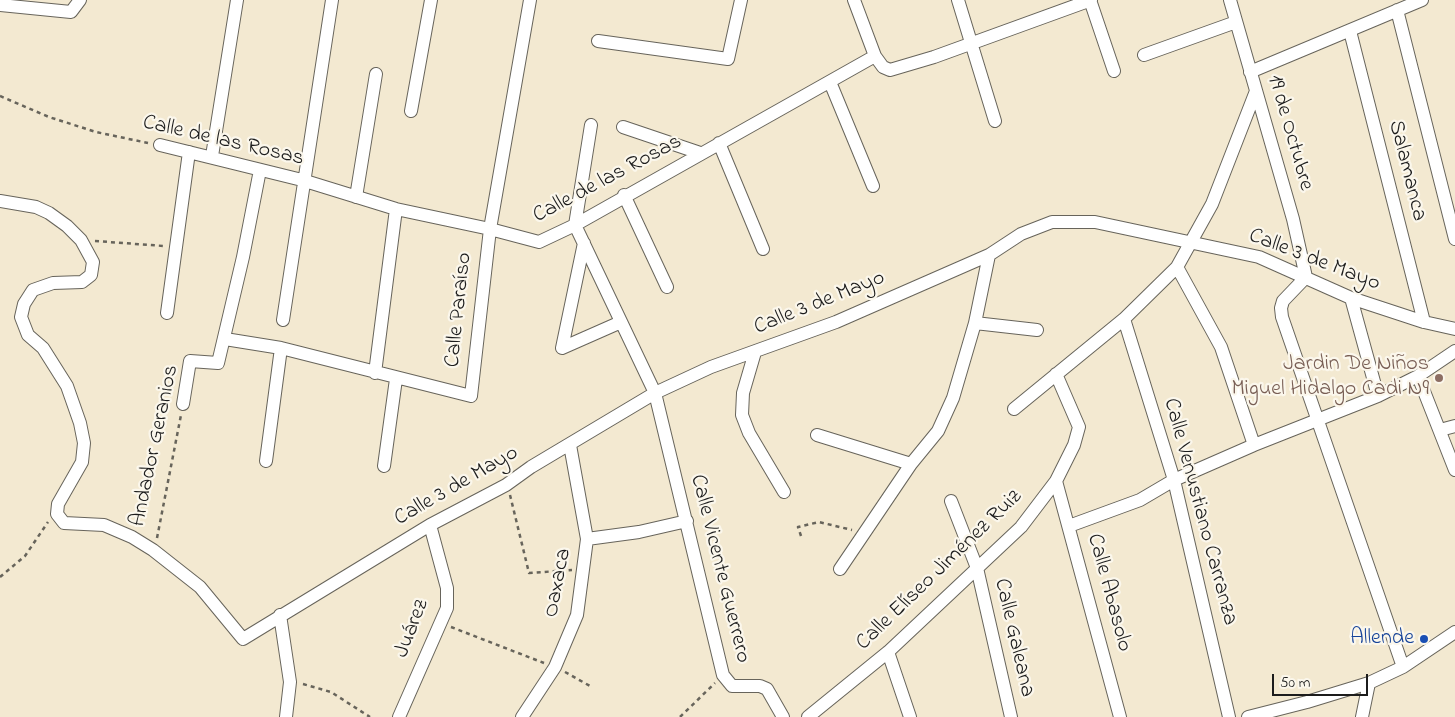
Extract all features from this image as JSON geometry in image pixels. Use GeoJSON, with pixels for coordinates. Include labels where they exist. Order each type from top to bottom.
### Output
{"type":"FeatureCollection","features":[{"type":"Feature","properties":{"kind":"street"},"geometry":{"type":"LineString","coordinates":[[0,5],[71,12],[80,0]]}},
{"type":"Feature","properties":{"kind":"street"},"geometry":{"type":"LineString","coordinates":[[212,156],[237,0]]}},
{"type":"Feature","properties":{"kind":"street"},"geometry":{"type":"LineString","coordinates":[[283,320],[302,180],[332,0]]}},
{"type":"Feature","properties":{"kind":"street"},"geometry":{"type":"LineString","coordinates":[[411,111],[431,0]]}},
{"type":"Feature","properties":{"kind":"street","name":"Calle Paraíso"},"geometry":{"type":"LineString","coordinates":[[396,378],[471,396],[490,229],[530,0]]}},
{"type":"Feature","properties":{"kind":"street"},"geometry":{"type":"LineString","coordinates":[[598,41],[728,59],[740,0]]}},
{"type":"Feature","properties":{"kind":"street"},"geometry":{"type":"LineString","coordinates":[[854,0],[875,56],[883,67],[890,70],[918,62],[1090,0],[1114,71]]}},
{"type":"Feature","properties":{"kind":"street"},"geometry":{"type":"LineString","coordinates":[[958,0],[995,122]]}},
{"type":"Feature","properties":{"kind":"street","name":"19 de Octubre"},"geometry":{"type":"LineString","coordinates":[[1230,0],[1293,219],[1306,277]]}},
{"type":"Feature","properties":{"kind":"street"},"geometry":{"type":"LineString","coordinates":[[1250,72],[1422,0]]}},
{"type":"Feature","properties":{"kind":"street"},"geometry":{"type":"LineString","coordinates":[[1397,10],[1455,239]]}},
{"type":"Feature","properties":{"kind":"street"},"geometry":{"type":"LineString","coordinates":[[1144,55],[1236,22]]}},
{"type":"Feature","properties":{"kind":"street","name":"Salamanca"},"geometry":{"type":"LineString","coordinates":[[1350,31],[1424,322]]}},
{"type":"Feature","properties":{"kind":"street","name":"Calle de las Rosas"},"geometry":{"type":"LineString","coordinates":[[160,145],[212,156],[302,180],[396,209],[490,229],[539,242],[575,225],[624,195],[875,56]]}},
{"type":"Feature","properties":{"kind":"street"},"geometry":{"type":"LineString","coordinates":[[356,197],[376,74]]}},
{"type":"Feature","properties":{"kind":"street"},"geometry":{"type":"LineString","coordinates":[[830,82],[873,186]]}},
{"type":"Feature","properties":{"kind":"street"},"geometry":{"type":"LineString","coordinates":[[1014,409],[1124,319],[1177,267],[1212,204],[1256,91]]}},
{"type":"Feature","properties":{"kind":"street"},"geometry":{"type":"LineString","coordinates":[[575,225],[591,125]]}},
{"type":"Feature","properties":{"kind":"street"},"geometry":{"type":"LineString","coordinates":[[623,127],[700,153]]}},
{"type":"Feature","properties":{"kind":"street"},"geometry":{"type":"LineString","coordinates":[[719,143],[764,249]]}},
{"type":"Feature","properties":{"kind":"street"},"geometry":{"type":"LineString","coordinates":[[166,313],[189,152]]}},
{"type":"Feature","properties":{"kind":"street","name":"Andador Geranios"},"geometry":{"type":"LineString","coordinates":[[183,404],[190,361],[218,362],[225,339],[260,170]]}},
{"type":"Feature","properties":{"kind":"street"},"geometry":{"type":"LineString","coordinates":[[624,195],[666,288]]}},
{"type":"Feature","properties":{"kind":"street"},"geometry":{"type":"LineString","coordinates":[[0,200],[36,207],[67,226],[81,240],[93,262],[91,275],[82,282],[53,283],[33,290],[24,304],[21,317],[28,335],[44,348],[67,386],[82,429],[84,443],[82,462],[58,504],[57,514],[64,523],[104,525],[132,537],[153,550]]}},
{"type":"Feature","properties":{"kind":"street"},"geometry":{"type":"LineString","coordinates":[[375,373],[396,209]]}},
{"type":"Feature","properties":{"kind":"street","name":"Calle 3 de Mayo"},"geometry":{"type":"LineString","coordinates":[[153,550],[200,587],[243,639],[430,525],[506,484],[531,466],[570,445],[655,393],[710,367],[836,322],[989,255],[1021,234],[1052,222],[1095,222],[1259,257],[1351,298],[1424,322],[1455,329]]}},
{"type":"Feature","properties":{"kind":"street","name":"Calle Vicente Guerrero"},"geometry":{"type":"LineString","coordinates":[[575,225],[655,393],[724,675],[732,686],[760,686],[767,689],[783,717]]}},
{"type":"Feature","properties":{"kind":"street"},"geometry":{"type":"LineString","coordinates":[[584,243],[562,348],[621,322]]}},
{"type":"Feature","properties":{"kind":"street"},"geometry":{"type":"LineString","coordinates":[[840,569],[911,464],[938,431],[953,398],[976,323],[989,255]]}},
{"type":"Feature","properties":{"kind":"street"},"geometry":{"type":"LineString","coordinates":[[1177,267],[1221,346],[1254,444]]}},
{"type":"Feature","properties":{"kind":"street"},"geometry":{"type":"LineString","coordinates":[[1306,277],[1289,293],[1281,308],[1403,667]]}},
{"type":"Feature","properties":{"kind":"street"},"geometry":{"type":"LineString","coordinates":[[1351,298],[1378,396]]}},
{"type":"Feature","properties":{"kind":"street","name":"Calle Venustiano Carranza"},"geometry":{"type":"LineString","coordinates":[[1124,319],[1174,480],[1230,717]]}},
{"type":"Feature","properties":{"kind":"street"},"geometry":{"type":"LineString","coordinates":[[976,323],[1037,330]]}},
{"type":"Feature","properties":{"kind":"street"},"geometry":{"type":"LineString","coordinates":[[225,339],[280,348],[396,378],[384,466]]}},
{"type":"Feature","properties":{"kind":"street"},"geometry":{"type":"LineString","coordinates":[[266,460],[280,348]]}},
{"type":"Feature","properties":{"kind":"street"},"geometry":{"type":"LineString","coordinates":[[1069,526],[1140,500],[1174,480],[1254,444],[1378,396],[1418,376],[1455,351]]}},
{"type":"Feature","properties":{"kind":"street"},"geometry":{"type":"LineString","coordinates":[[755,352],[743,392],[742,414],[749,433],[784,492]]}},
{"type":"Feature","properties":{"kind":"street","name":"Calle Elíseo Jiménez Ruiz"},"geometry":{"type":"LineString","coordinates":[[808,717],[888,652],[1021,527],[1056,481],[1074,445],[1079,427],[1056,374]]}},
{"type":"Feature","properties":{"kind":"street"},"geometry":{"type":"LineString","coordinates":[[1418,376],[1455,470]]}},
{"type":"Feature","properties":{"kind":"street"},"geometry":{"type":"LineString","coordinates":[[1440,430],[1455,426]]}},
{"type":"Feature","properties":{"kind":"street"},"geometry":{"type":"LineString","coordinates":[[817,435],[911,464]]}},
{"type":"Feature","properties":{"kind":"street","name":"Oaxaca"},"geometry":{"type":"LineString","coordinates":[[522,717],[555,667],[577,615],[587,539],[570,445]]}},
{"type":"Feature","properties":{"kind":"street","name":"Calle Abasolo"},"geometry":{"type":"LineString","coordinates":[[1056,481],[1120,717]]}},
{"type":"Feature","properties":{"kind":"street","name":"Calle Galeana"},"geometry":{"type":"LineString","coordinates":[[951,501],[977,568],[1011,717]]}},
{"type":"Feature","properties":{"kind":"street"},"geometry":{"type":"LineString","coordinates":[[587,539],[639,532],[687,521]]}},
{"type":"Feature","properties":{"kind":"street","name":"Juárez"},"geometry":{"type":"LineString","coordinates":[[399,717],[447,608],[447,588],[430,525]]}},
{"type":"Feature","properties":{"kind":"street"},"geometry":{"type":"LineString","coordinates":[[280,615],[290,682],[286,717]]}},
{"type":"Feature","properties":{"kind":"street"},"geometry":{"type":"LineString","coordinates":[[1248,717],[1308,702],[1369,683],[1403,667],[1455,632]]}},
{"type":"Feature","properties":{"kind":"street"},"geometry":{"type":"LineString","coordinates":[[888,652],[910,717]]}},
{"type":"Feature","properties":{"kind":"street"},"geometry":{"type":"LineString","coordinates":[[1362,717],[1369,683]]}},
{"type":"Feature","properties":{"kind":"path","name":"Calle de las Rosas"},"geometry":{"type":"LineString","coordinates":[[0,96],[49,117],[96,132],[160,145]]}},
{"type":"Feature","properties":{"kind":"path"},"geometry":{"type":"LineString","coordinates":[[81,240],[175,248]]}},
{"type":"Feature","properties":{"kind":"path","name":"Andador Geranios"},"geometry":{"type":"LineString","coordinates":[[153,550],[160,530],[183,404]]}},
{"type":"Feature","properties":{"kind":"path"},"geometry":{"type":"LineString","coordinates":[[506,484],[516,512],[529,573],[584,570]]}},
{"type":"Feature","properties":{"kind":"path"},"geometry":{"type":"LineString","coordinates":[[0,577],[25,556],[51,519],[57,514]]}},
{"type":"Feature","properties":{"kind":"path"},"geometry":{"type":"LineString","coordinates":[[801,536],[798,527],[819,522],[864,532]]}},
{"type":"Feature","properties":{"kind":"path"},"geometry":{"type":"LineString","coordinates":[[440,623],[555,667],[590,686]]}},
{"type":"Feature","properties":{"kind":"path"},"geometry":{"type":"LineString","coordinates":[[680,717],[724,675]]}},
{"type":"Feature","properties":{"kind":"path"},"geometry":{"type":"LineString","coordinates":[[290,682],[331,692],[370,717]]}},
{"type":"Feature","properties":{"kind":"place","name":"Jardin De Niños Miguel Hidalgo Cadi N9"},"geometry":{"type":"Point","coordinates":[1439,378]}},
{"type":"Feature","properties":{"kind":"place","name":"Allende"},"geometry":{"type":"Point","coordinates":[1424,639]}}]}
